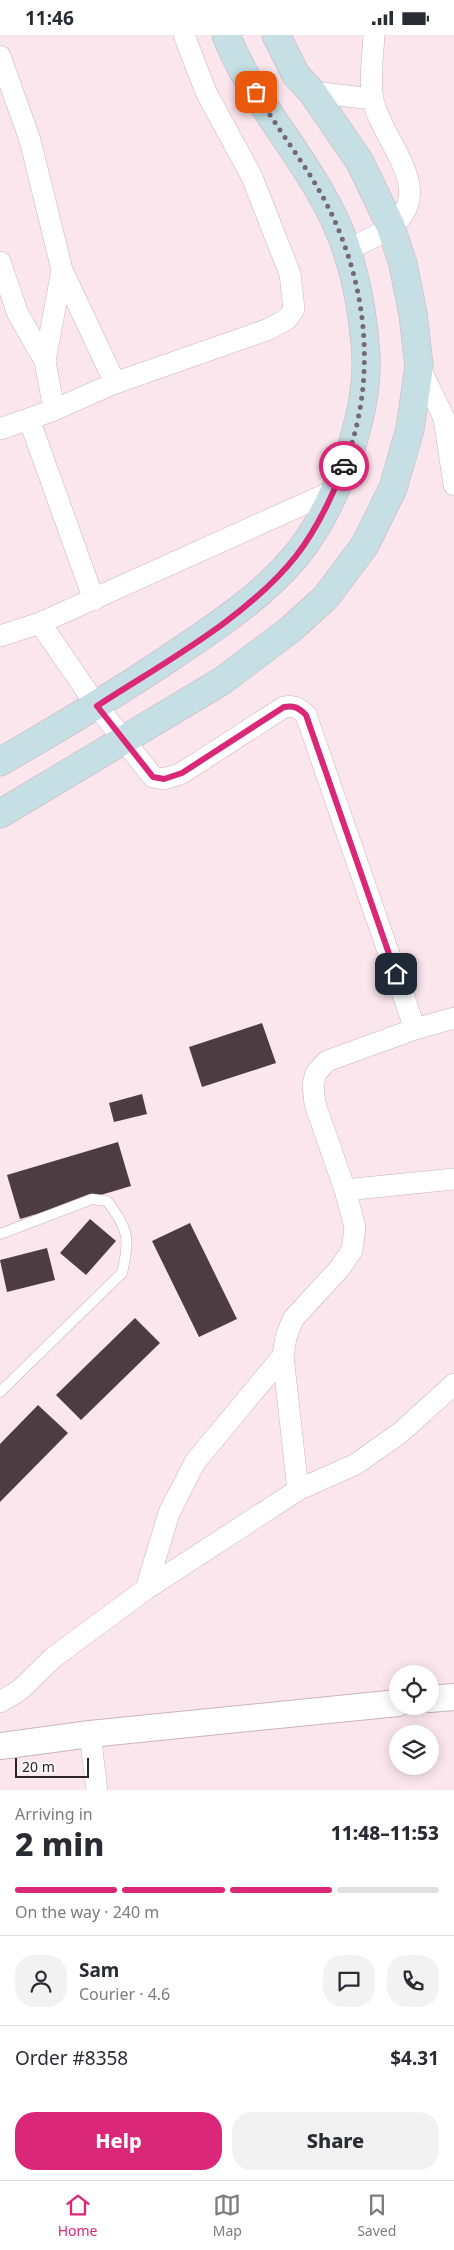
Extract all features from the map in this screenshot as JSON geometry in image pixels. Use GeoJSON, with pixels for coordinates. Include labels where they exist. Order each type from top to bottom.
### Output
{"type":"FeatureCollection","features":[{"type":"Feature","properties":{"kind":"main road"},"geometry":{"type":"LineString","coordinates":[[0,762],[97,706],[202,637],[250,601],[296,556],[318,522],[335,490],[352,445],[361,402],[366,359],[362,311],[347,250],[325,201],[264,106],[226,35]]}},
{"type":"Feature","properties":{"kind":"main road"},"geometry":{"type":"LineString","coordinates":[[0,814],[230,676],[261,653],[326,597],[365,545],[393,488],[410,429],[419,366],[403,264],[391,227],[360,163],[312,92],[296,75],[276,35]]}},
{"type":"Feature","properties":{"kind":"street"},"geometry":{"type":"LineString","coordinates":[[0,429],[54,410],[115,383],[269,329],[287,319],[294,309],[290,274],[275,233],[252,177],[206,92],[184,35]]}},
{"type":"Feature","properties":{"kind":"street"},"geometry":{"type":"LineString","coordinates":[[347,250],[391,227],[410,205],[411,191],[408,177],[383,127],[373,99],[374,35]]}},
{"type":"Feature","properties":{"kind":"street"},"geometry":{"type":"LineString","coordinates":[[0,56],[30,140],[62,270],[115,383]]}},
{"type":"Feature","properties":{"kind":"street"},"geometry":{"type":"LineString","coordinates":[[312,92],[373,99]]}},
{"type":"Feature","properties":{"kind":"street"},"geometry":{"type":"LineString","coordinates":[[0,261],[18,314],[45,361],[54,410]]}},
{"type":"Feature","properties":{"kind":"street"},"geometry":{"type":"LineString","coordinates":[[45,361],[62,270]]}},
{"type":"Feature","properties":{"kind":"street"},"geometry":{"type":"LineString","coordinates":[[419,366],[444,418],[454,485]]}},
{"type":"Feature","properties":{"kind":"street"},"geometry":{"type":"LineString","coordinates":[[28,419],[94,600]]}},
{"type":"Feature","properties":{"kind":"street"},"geometry":{"type":"LineString","coordinates":[[0,636],[40,623],[94,600],[335,490]]}},
{"type":"Feature","properties":{"kind":"street"},"geometry":{"type":"LineString","coordinates":[[40,623],[97,706],[153,777],[172,777],[276,711],[292,706],[300,709],[306,715],[415,1029]]}},
{"type":"Feature","properties":{"kind":"street"},"geometry":{"type":"LineString","coordinates":[[298,1490],[283,1356],[286,1337],[293,1319],[340,1269],[352,1250],[355,1227],[345,1190],[315,1104],[313,1085],[316,1073],[327,1061],[415,1029],[454,1018]]}},
{"type":"Feature","properties":{"kind":"street"},"geometry":{"type":"LineString","coordinates":[[345,1190],[452,1183]]}},
{"type":"Feature","properties":{"kind":"street"},"geometry":{"type":"LineString","coordinates":[[146,1589],[168,1513],[195,1462],[283,1356]]}},
{"type":"Feature","properties":{"kind":"street"},"geometry":{"type":"LineString","coordinates":[[0,1702],[20,1690],[54,1657],[146,1589],[298,1490],[356,1464],[400,1433],[454,1384]]}},
{"type":"Feature","properties":{"kind":"street"},"geometry":{"type":"LineString","coordinates":[[439,1698],[454,1697]]}},
{"type":"Feature","properties":{"kind":"street"},"geometry":{"type":"LineString","coordinates":[[0,1746],[90,1734],[389,1704]]}},
{"type":"Feature","properties":{"kind":"street"},"geometry":{"type":"LineString","coordinates":[[90,1734],[97,1790]]}},
{"type":"Feature","properties":{"kind":"lane"},"geometry":{"type":"LineString","coordinates":[[0,1234],[92,1199],[108,1201],[122,1220],[129,1247],[122,1273],[0,1392]]}},
{"type":"Feature","properties":{"kind":"building"},"geometry":{"type":"Polygon","coordinates":[[[262,1023],[276,1063],[202,1087],[189,1047],[262,1023]]]}},
{"type":"Feature","properties":{"kind":"building"},"geometry":{"type":"Polygon","coordinates":[[[142,1094],[147,1114],[114,1122],[109,1103],[142,1094]]]}},
{"type":"Feature","properties":{"kind":"building"},"geometry":{"type":"Polygon","coordinates":[[[118,1142],[131,1186],[20,1219],[7,1175],[118,1142]]]}},
{"type":"Feature","properties":{"kind":"building"},"geometry":{"type":"Polygon","coordinates":[[[90,1219],[116,1241],[86,1275],[60,1253],[90,1219]]]}},
{"type":"Feature","properties":{"kind":"building"},"geometry":{"type":"Polygon","coordinates":[[[190,1223],[237,1319],[199,1337],[152,1241],[190,1223]]]}},
{"type":"Feature","properties":{"kind":"building"},"geometry":{"type":"Polygon","coordinates":[[[47,1248],[55,1280],[7,1292],[0,1260],[47,1248]]]}},
{"type":"Feature","properties":{"kind":"building"},"geometry":{"type":"Polygon","coordinates":[[[135,1318],[160,1343],[81,1420],[56,1395],[135,1318]]]}},
{"type":"Feature","properties":{"kind":"building"},"geometry":{"type":"Polygon","coordinates":[[[38,1405],[68,1433],[0,1502],[0,1444],[38,1405]]]}},
{"type":"Feature","properties":{"kind":"way so far"},"geometry":{"type":"LineString","coordinates":[[256,92],[325,201],[347,250],[362,311],[366,359],[361,402],[352,445],[344,466]]}},
{"type":"Feature","properties":{"kind":"route"},"geometry":{"type":"LineString","coordinates":[[344,466],[335,490],[318,522],[296,556],[269,583],[244,606],[202,637],[97,706],[153,777],[164,779],[182,773],[276,711],[292,706],[300,709],[306,715],[396,974]]}}]}
